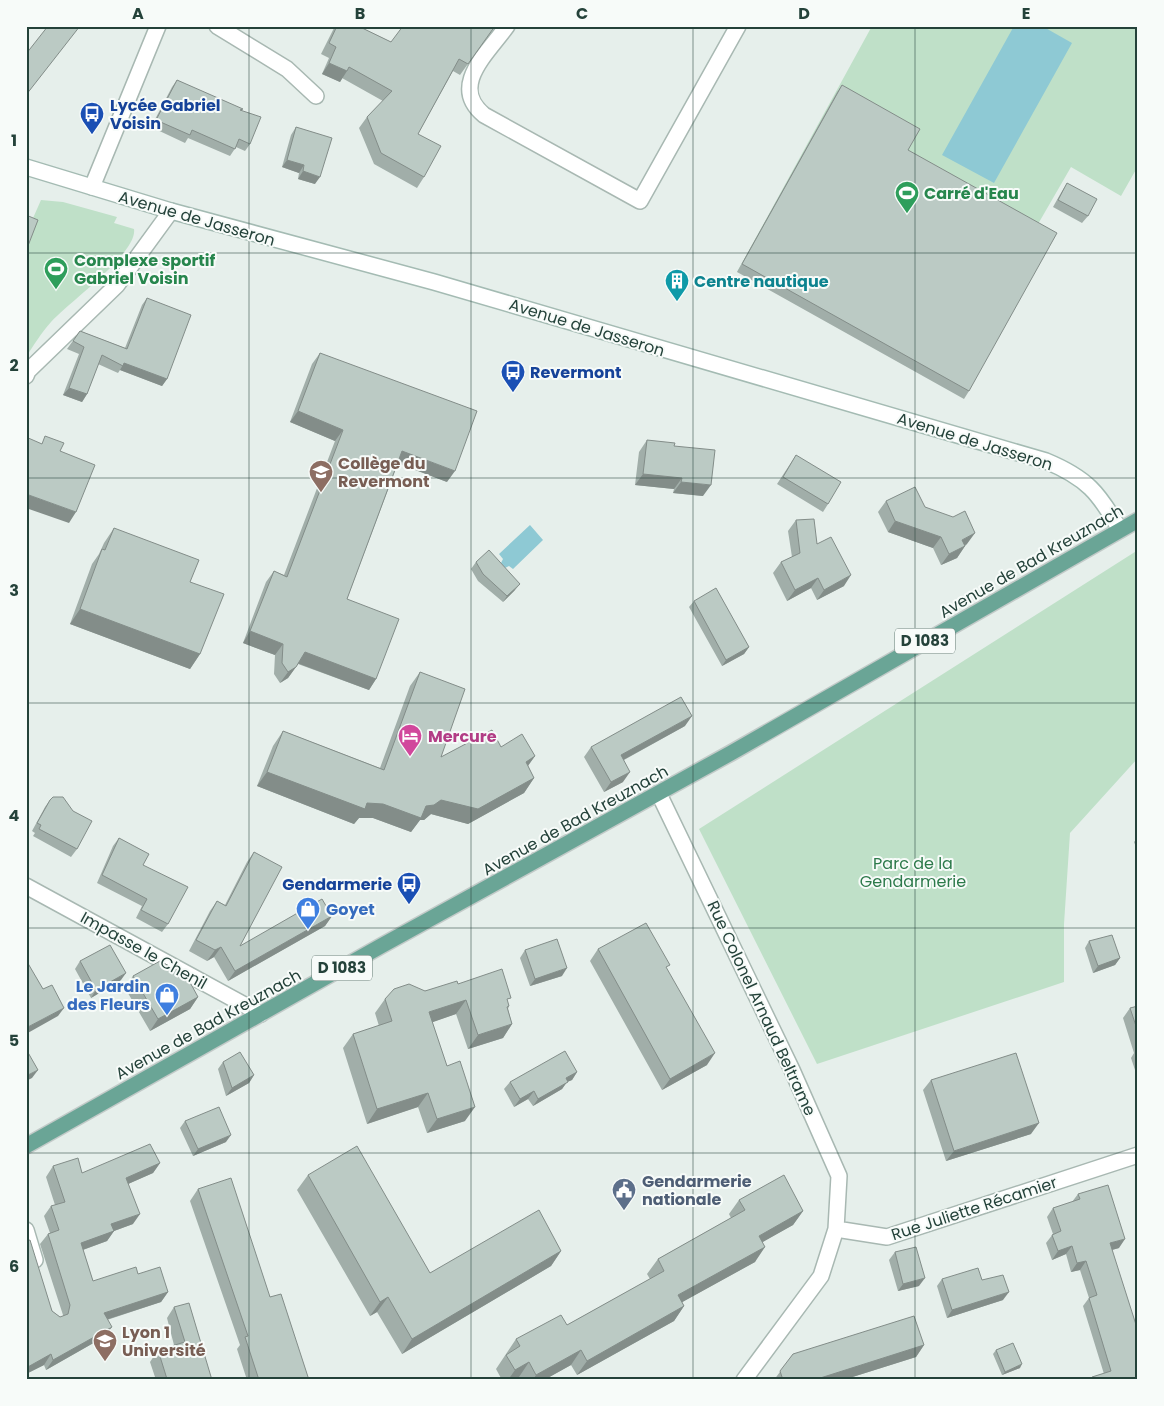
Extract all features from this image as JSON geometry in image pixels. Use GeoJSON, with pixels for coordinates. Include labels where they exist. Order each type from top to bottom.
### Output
{"type":"FeatureCollection","features":[{"type":"Feature","properties":{"kind":"main road","name":"Avenue de Bad Kreuznach"},"geometry":{"type":"LineString","coordinates":[[26,1146],[381,946],[659,794],[1138,520]]}},
{"type":"Feature","properties":{"kind":"street"},"geometry":{"type":"LineString","coordinates":[[92,187],[158,26]]}},
{"type":"Feature","properties":{"kind":"street"},"geometry":{"type":"LineString","coordinates":[[217,26],[286,69],[316,96]]}},
{"type":"Feature","properties":{"kind":"street"},"geometry":{"type":"LineString","coordinates":[[507,26],[470,81],[469,96],[474,107],[484,115],[640,201],[738,26]]}},
{"type":"Feature","properties":{"kind":"street","name":"Avenue de Jasseron"},"geometry":{"type":"LineString","coordinates":[[26,167],[171,211],[434,282],[1046,461],[1061,467],[1101,497],[1120,530]]}},
{"type":"Feature","properties":{"kind":"street"},"geometry":{"type":"LineString","coordinates":[[26,376],[28,371],[118,285],[171,211]]}},
{"type":"Feature","properties":{"kind":"street","name":"Rue Colonel Arnaud Beltrame"},"geometry":{"type":"LineString","coordinates":[[659,794],[792,1070],[840,1176],[836,1229]]}},
{"type":"Feature","properties":{"kind":"street","name":"Impasse le Chenil"},"geometry":{"type":"LineString","coordinates":[[26,886],[261,1014]]}},
{"type":"Feature","properties":{"kind":"street","name":"Rue Juliette Récamier"},"geometry":{"type":"LineString","coordinates":[[836,1229],[887,1238],[1138,1154]]}},
{"type":"Feature","properties":{"kind":"street"},"geometry":{"type":"LineString","coordinates":[[744,1380],[821,1276],[836,1229]]}},
{"type":"Feature","properties":{"kind":"street"},"geometry":{"type":"LineString","coordinates":[[26,1230],[40,1274]]}},
{"type":"Feature","properties":{"kind":"green space","name":"Carré d'Eau"},"geometry":{"type":"Polygon","coordinates":[[[872,26],[1138,26],[1138,166],[1121,196],[1071,167],[1034,231],[737,272],[872,26]]]}},
{"type":"Feature","properties":{"kind":"green space","name":"Complexe sportif Gabriel Voisin"},"geometry":{"type":"Polygon","coordinates":[[[41,200],[63,202],[117,217],[114,223],[134,229],[132,239],[125,251],[114,264],[51,322],[26,357],[26,234],[41,200]]]}},
{"type":"Feature","properties":{"kind":"green space","name":"Parc de la Gendarmerie"},"geometry":{"type":"Polygon","coordinates":[[[1138,550],[1138,758],[1070,833],[1064,924],[1064,982],[817,1064],[699,829],[1138,550]]]}},
{"type":"Feature","properties":{"kind":"water"},"geometry":{"type":"Polygon","coordinates":[[[1014,26],[1042,26],[1072,43],[994,183],[942,155],[1014,26]]]}},
{"type":"Feature","properties":{"kind":"water"},"geometry":{"type":"Polygon","coordinates":[[[530,525],[543,540],[513,569],[509,566],[505,568],[501,563],[503,559],[499,554],[530,525]]]}},
{"type":"Feature","properties":{"kind":"building"},"geometry":{"type":"Polygon","coordinates":[[[48,26],[80,26],[26,95],[26,54],[48,26]]]}},
{"type":"Feature","properties":{"kind":"building"},"geometry":{"type":"Polygon","coordinates":[[[337,26],[358,26],[391,42],[403,26],[495,26],[468,64],[459,59],[418,134],[441,146],[424,177],[381,153],[367,117],[392,91],[349,67],[347,71],[329,63],[336,47],[329,43],[337,26]]]}},
{"type":"Feature","properties":{"kind":"building"},"geometry":{"type":"Polygon","coordinates":[[[177,80],[243,109],[240,110],[261,117],[250,144],[239,139],[235,149],[192,130],[190,135],[156,120],[177,80]]]}},
{"type":"Feature","properties":{"kind":"building"},"geometry":{"type":"Polygon","coordinates":[[[842,85],[920,129],[908,150],[1057,233],[969,391],[742,264],[842,85]]]}},
{"type":"Feature","properties":{"kind":"building"},"geometry":{"type":"Polygon","coordinates":[[[296,127],[332,138],[320,177],[303,171],[304,165],[287,160],[296,127]]]}},
{"type":"Feature","properties":{"kind":"building"},"geometry":{"type":"Polygon","coordinates":[[[1067,183],[1097,199],[1088,216],[1058,200],[1067,183]]]}},
{"type":"Feature","properties":{"kind":"building"},"geometry":{"type":"Polygon","coordinates":[[[26,215],[38,220],[26,251],[26,215]]]}},
{"type":"Feature","properties":{"kind":"building"},"geometry":{"type":"Polygon","coordinates":[[[147,298],[191,315],[167,379],[124,363],[123,366],[102,355],[87,394],[69,388],[84,347],[73,341],[80,331],[127,349],[147,298]]]}},
{"type":"Feature","properties":{"kind":"building"},"geometry":{"type":"Polygon","coordinates":[[[320,353],[477,411],[455,471],[402,451],[347,599],[399,619],[376,679],[305,652],[296,667],[288,672],[282,663],[283,644],[250,631],[274,571],[287,577],[343,430],[298,411],[320,353]]]}},
{"type":"Feature","properties":{"kind":"building"},"geometry":{"type":"Polygon","coordinates":[[[45,436],[64,443],[60,451],[95,465],[76,512],[26,494],[26,437],[42,444],[45,436]]]}},
{"type":"Feature","properties":{"kind":"building"},"geometry":{"type":"Polygon","coordinates":[[[647,440],[675,443],[674,446],[715,450],[711,485],[681,482],[682,478],[643,474],[647,440]]]}},
{"type":"Feature","properties":{"kind":"building"},"geometry":{"type":"Polygon","coordinates":[[[796,455],[841,482],[828,504],[783,477],[796,455]]]}},
{"type":"Feature","properties":{"kind":"building"},"geometry":{"type":"Polygon","coordinates":[[[915,487],[925,507],[953,517],[965,511],[975,533],[962,540],[965,546],[949,554],[941,537],[895,521],[886,501],[915,487]]]}},
{"type":"Feature","properties":{"kind":"building"},"geometry":{"type":"Polygon","coordinates":[[[814,519],[817,544],[831,537],[851,575],[824,590],[818,578],[795,590],[781,562],[800,553],[796,520],[814,519]]]}},
{"type":"Feature","properties":{"kind":"building"},"geometry":{"type":"Polygon","coordinates":[[[114,528],[199,560],[190,582],[224,594],[200,654],[80,609],[102,549],[105,550],[114,528]]]}},
{"type":"Feature","properties":{"kind":"building"},"geometry":{"type":"Polygon","coordinates":[[[489,550],[520,584],[507,596],[483,574],[476,562],[489,550]]]}},
{"type":"Feature","properties":{"kind":"building"},"geometry":{"type":"Polygon","coordinates":[[[716,588],[749,647],[726,660],[694,601],[716,588]]]}},
{"type":"Feature","properties":{"kind":"building","name":"Mercure"},"geometry":{"type":"Polygon","coordinates":[[[420,672],[465,689],[441,757],[492,730],[501,747],[522,734],[535,756],[526,762],[534,778],[478,809],[441,800],[434,805],[426,806],[421,818],[383,804],[367,803],[365,809],[267,772],[283,731],[384,770],[420,672]]]}},
{"type":"Feature","properties":{"kind":"building"},"geometry":{"type":"Polygon","coordinates":[[[681,697],[692,716],[621,755],[630,772],[611,782],[591,747],[681,697]]]}},
{"type":"Feature","properties":{"kind":"building"},"geometry":{"type":"Polygon","coordinates":[[[53,797],[63,797],[73,811],[92,821],[77,849],[39,829],[41,825],[37,823],[53,797]]]}},
{"type":"Feature","properties":{"kind":"building"},"geometry":{"type":"Polygon","coordinates":[[[119,838],[149,854],[143,865],[188,887],[168,924],[141,910],[147,899],[102,875],[119,838]]]}},
{"type":"Feature","properties":{"kind":"building"},"geometry":{"type":"Polygon","coordinates":[[[254,852],[282,867],[240,946],[322,899],[332,916],[235,971],[221,947],[215,950],[196,940],[217,901],[226,906],[254,852]]]}},
{"type":"Feature","properties":{"kind":"building"},"geometry":{"type":"Polygon","coordinates":[[[646,923],[670,965],[666,967],[715,1053],[670,1079],[598,949],[646,923]]]}},
{"type":"Feature","properties":{"kind":"building"},"geometry":{"type":"Polygon","coordinates":[[[1112,935],[1120,958],[1098,966],[1089,941],[1112,935]]]}},
{"type":"Feature","properties":{"kind":"building"},"geometry":{"type":"Polygon","coordinates":[[[557,939],[567,968],[535,979],[525,950],[557,939]]]}},
{"type":"Feature","properties":{"kind":"building"},"geometry":{"type":"Polygon","coordinates":[[[110,945],[126,973],[96,990],[80,961],[110,945]]]}},
{"type":"Feature","properties":{"kind":"building"},"geometry":{"type":"Polygon","coordinates":[[[26,960],[43,989],[52,985],[64,1008],[26,1028],[26,960]]]}},
{"type":"Feature","properties":{"kind":"building"},"geometry":{"type":"Polygon","coordinates":[[[160,961],[186,975],[198,997],[158,1019],[133,976],[160,961]]]}},
{"type":"Feature","properties":{"kind":"building"},"geometry":{"type":"Polygon","coordinates":[[[502,969],[511,998],[507,999],[509,1006],[507,1007],[512,1024],[478,1035],[466,1000],[429,1012],[447,1066],[460,1061],[475,1107],[437,1119],[428,1093],[377,1109],[353,1034],[392,1021],[385,999],[394,989],[409,984],[425,991],[457,981],[458,984],[502,969]]]}},
{"type":"Feature","properties":{"kind":"building"},"geometry":{"type":"Polygon","coordinates":[[[1138,1006],[1138,1032],[1130,1008],[1138,1006]]]}},
{"type":"Feature","properties":{"kind":"building"},"geometry":{"type":"Polygon","coordinates":[[[26,1049],[38,1070],[26,1076],[26,1049]]]}},
{"type":"Feature","properties":{"kind":"building"},"geometry":{"type":"Polygon","coordinates":[[[565,1051],[577,1072],[566,1078],[568,1082],[538,1099],[534,1091],[520,1099],[510,1082],[565,1051]]]}},
{"type":"Feature","properties":{"kind":"building"},"geometry":{"type":"Polygon","coordinates":[[[240,1052],[254,1075],[232,1088],[223,1062],[240,1052]]]}},
{"type":"Feature","properties":{"kind":"building"},"geometry":{"type":"Polygon","coordinates":[[[1016,1053],[1039,1123],[954,1151],[931,1080],[1016,1053]]]}},
{"type":"Feature","properties":{"kind":"building"},"geometry":{"type":"Polygon","coordinates":[[[219,1107],[231,1135],[198,1149],[185,1121],[219,1107]]]}},
{"type":"Feature","properties":{"kind":"building"},"geometry":{"type":"Polygon","coordinates":[[[150,1144],[160,1163],[126,1178],[140,1214],[111,1224],[114,1231],[81,1243],[93,1281],[136,1267],[138,1274],[160,1267],[168,1292],[104,1313],[112,1327],[53,1360],[51,1354],[26,1368],[26,1241],[30,1240],[52,1311],[60,1317],[68,1314],[70,1305],[48,1234],[59,1230],[51,1206],[65,1202],[53,1166],[78,1158],[82,1173],[150,1144]]]}},
{"type":"Feature","properties":{"kind":"building"},"geometry":{"type":"Polygon","coordinates":[[[357,1146],[430,1273],[539,1210],[561,1251],[412,1339],[388,1297],[380,1302],[308,1175],[357,1146]]]}},
{"type":"Feature","properties":{"kind":"building"},"geometry":{"type":"Polygon","coordinates":[[[784,1175],[803,1211],[759,1236],[765,1247],[678,1295],[684,1306],[587,1361],[581,1350],[536,1375],[529,1362],[515,1370],[506,1355],[520,1346],[516,1339],[561,1315],[567,1325],[664,1271],[658,1259],[745,1210],[739,1200],[784,1175]]]}},
{"type":"Feature","properties":{"kind":"building"},"geometry":{"type":"Polygon","coordinates":[[[231,1178],[270,1297],[281,1294],[309,1380],[259,1380],[245,1337],[248,1336],[198,1189],[231,1178]]]}},
{"type":"Feature","properties":{"kind":"building"},"geometry":{"type":"Polygon","coordinates":[[[1108,1185],[1125,1239],[1110,1243],[1138,1331],[1138,1380],[1093,1380],[1092,1377],[1111,1371],[1089,1298],[1097,1295],[1086,1261],[1077,1263],[1072,1246],[1058,1251],[1052,1235],[1061,1231],[1053,1208],[1080,1199],[1078,1194],[1108,1185]]]}},
{"type":"Feature","properties":{"kind":"building"},"geometry":{"type":"Polygon","coordinates":[[[916,1247],[925,1278],[903,1284],[895,1252],[916,1247]]]}},
{"type":"Feature","properties":{"kind":"building"},"geometry":{"type":"Polygon","coordinates":[[[978,1268],[982,1280],[1003,1275],[1009,1292],[952,1310],[942,1279],[978,1268]]]}},
{"type":"Feature","properties":{"kind":"building"},"geometry":{"type":"Polygon","coordinates":[[[189,1303],[212,1380],[166,1380],[158,1350],[185,1342],[174,1307],[189,1303]]]}},
{"type":"Feature","properties":{"kind":"building"},"geometry":{"type":"Polygon","coordinates":[[[914,1316],[924,1345],[814,1380],[783,1380],[780,1371],[793,1354],[914,1316]]]}},
{"type":"Feature","properties":{"kind":"building"},"geometry":{"type":"Polygon","coordinates":[[[1013,1343],[1022,1364],[1005,1372],[996,1350],[1013,1343]]]}},
{"type":"Feature","properties":{"kind":"place","name":"Lycée Gabriel Voisin"},"geometry":{"type":"Point","coordinates":[92,135]}},
{"type":"Feature","properties":{"kind":"place","name":"Carré d'Eau"},"geometry":{"type":"Point","coordinates":[907,214]}},
{"type":"Feature","properties":{"kind":"place","name":"Complexe sportif Gabriel Voisin"},"geometry":{"type":"Point","coordinates":[56,290]}},
{"type":"Feature","properties":{"kind":"place","name":"Centre nautique"},"geometry":{"type":"Point","coordinates":[677,302]}},
{"type":"Feature","properties":{"kind":"place","name":"Revermont"},"geometry":{"type":"Point","coordinates":[513,393]}},
{"type":"Feature","properties":{"kind":"place","name":"Collège du Revermont"},"geometry":{"type":"Point","coordinates":[321,493]}},
{"type":"Feature","properties":{"kind":"place","name":"Mercure"},"geometry":{"type":"Point","coordinates":[410,757]}},
{"type":"Feature","properties":{"kind":"place","name":"Gendarmerie"},"geometry":{"type":"Point","coordinates":[409,905]}},
{"type":"Feature","properties":{"kind":"place","name":"Goyet"},"geometry":{"type":"Point","coordinates":[308,930]}},
{"type":"Feature","properties":{"kind":"place","name":"Le Jardin des Fleurs"},"geometry":{"type":"Point","coordinates":[167,1016]}},
{"type":"Feature","properties":{"kind":"place","name":"Gendarmerie nationale"},"geometry":{"type":"Point","coordinates":[624,1211]}},
{"type":"Feature","properties":{"kind":"place","name":"Lyon 1 Université"},"geometry":{"type":"Point","coordinates":[105,1362]}}]}
